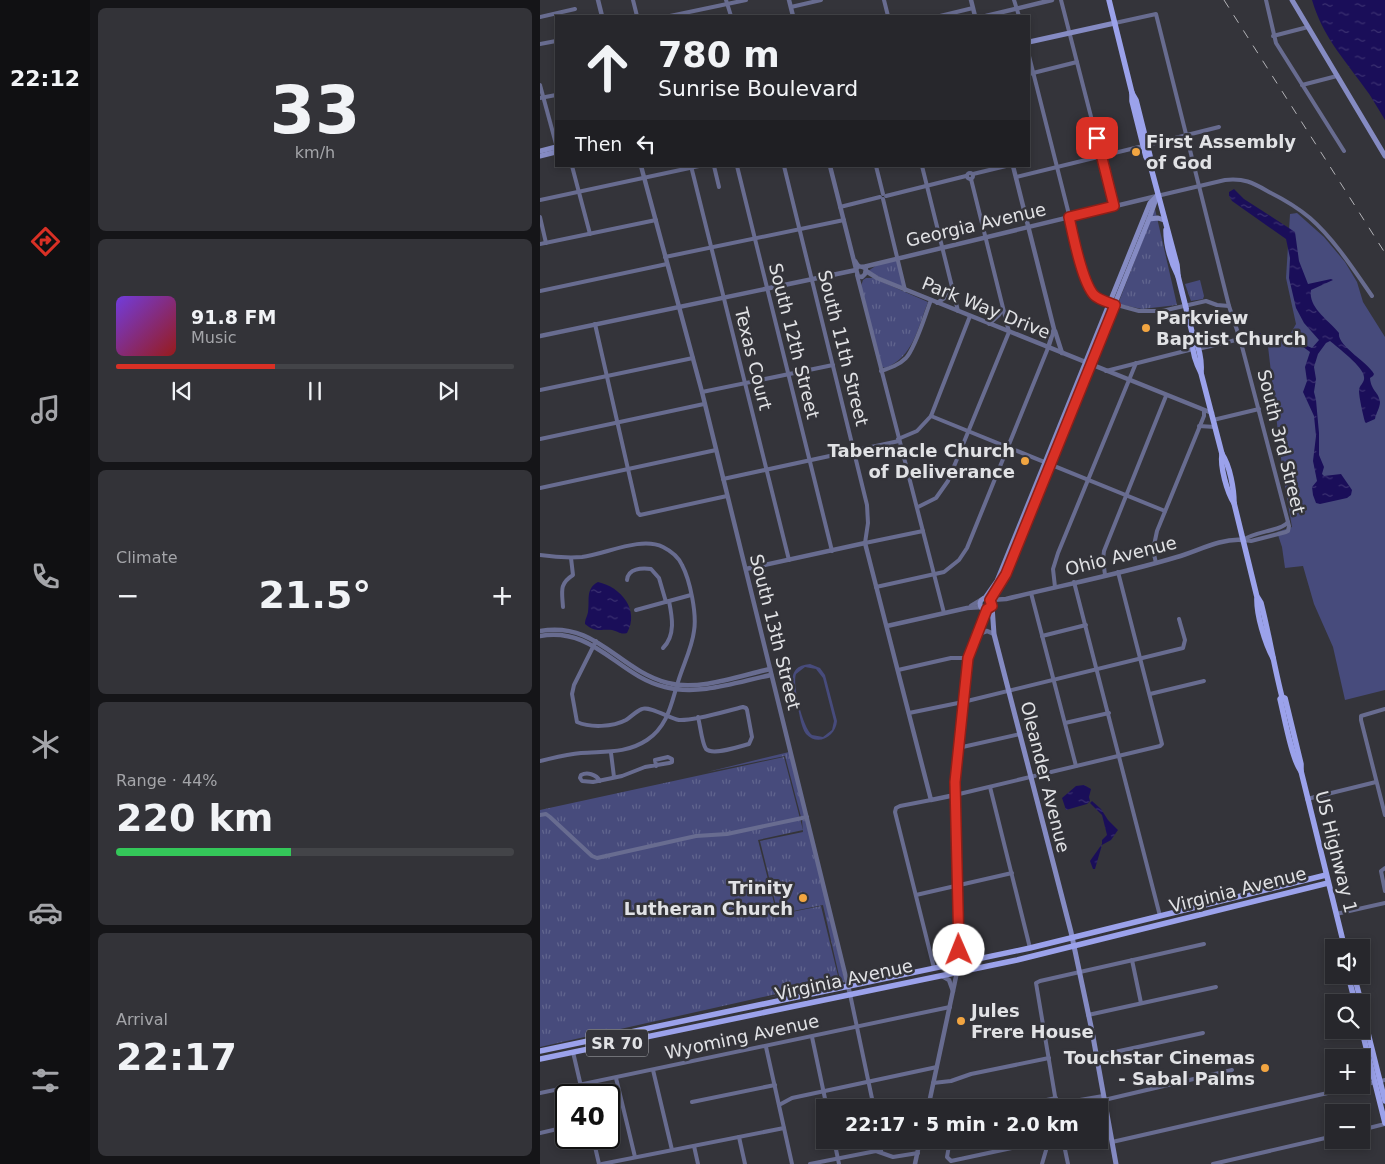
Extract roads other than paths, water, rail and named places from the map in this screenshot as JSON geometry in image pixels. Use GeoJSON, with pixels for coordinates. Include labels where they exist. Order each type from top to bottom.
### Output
{"type":"FeatureCollection","features":[{"type":"Feature","properties":{"kind":"main road"},"geometry":{"type":"LineString","coordinates":[[1292,0],[1385,156]]}},
{"type":"Feature","properties":{"kind":"main road","name":"US Highway 1"},"geometry":{"type":"LineString","coordinates":[[1110,2],[1132,92],[1132,101],[1145,146],[1146,157],[1150,164],[1170,237],[1192,336],[1196,340],[1196,349],[1202,365],[1202,373],[1222,454],[1221,461],[1230,496],[1234,503],[1268,649],[1282,697],[1285,698],[1342,939]]}},
{"type":"Feature","properties":{"kind":"main road"},"geometry":{"type":"LineString","coordinates":[[1030,42],[1115,23]]}},
{"type":"Feature","properties":{"kind":"main road"},"geometry":{"type":"LineString","coordinates":[[540,151],[555,146]]}},
{"type":"Feature","properties":{"kind":"main road"},"geometry":{"type":"LineString","coordinates":[[540,156],[555,152]]}},
{"type":"Feature","properties":{"kind":"main road"},"geometry":{"type":"LineString","coordinates":[[987,604],[1150,220],[1158,196]]}},
{"type":"Feature","properties":{"kind":"main road"},"geometry":{"type":"LineString","coordinates":[[1113,304],[1150,203],[1158,196]]}},
{"type":"Feature","properties":{"kind":"main road"},"geometry":{"type":"LineString","coordinates":[[1150,220],[1154,218],[1164,220]]}},
{"type":"Feature","properties":{"kind":"main road"},"geometry":{"type":"LineString","coordinates":[[987,604],[999,586],[1021,537],[1048,463]]}},
{"type":"Feature","properties":{"kind":"main road","name":"Oleander Avenue"},"geometry":{"type":"LineString","coordinates":[[987,604],[1074,946],[1092,1031],[1116,1164]]}},
{"type":"Feature","properties":{"kind":"main road","name":"Virginia Avenue"},"geometry":{"type":"LineString","coordinates":[[540,1051],[1030,948],[1326,875]]}},
{"type":"Feature","properties":{"kind":"main road","name":"Virginia Avenue"},"geometry":{"type":"LineString","coordinates":[[540,1059],[941,976],[1074,946],[1328,883]]}},
{"type":"Feature","properties":{"kind":"main road"},"geometry":{"type":"LineString","coordinates":[[1198,915],[1209,909],[1214,903]]}},
{"type":"Feature","properties":{"kind":"main road"},"geometry":{"type":"LineString","coordinates":[[1368,1039],[1385,1101]]}},
{"type":"Feature","properties":{"kind":"main road"},"geometry":{"type":"LineString","coordinates":[[1380,1081],[1385,1123]]}},
{"type":"Feature","properties":{"kind":"street"},"geometry":{"type":"LineString","coordinates":[[598,0],[602,15]]}},
{"type":"Feature","properties":{"kind":"street"},"geometry":{"type":"LineString","coordinates":[[633,0],[637,15]]}},
{"type":"Feature","properties":{"kind":"street"},"geometry":{"type":"LineString","coordinates":[[674,15],[727,2],[746,0]]}},
{"type":"Feature","properties":{"kind":"street"},"geometry":{"type":"LineString","coordinates":[[789,0],[793,15]]}},
{"type":"Feature","properties":{"kind":"street"},"geometry":{"type":"LineString","coordinates":[[791,7],[822,0]]}},
{"type":"Feature","properties":{"kind":"street"},"geometry":{"type":"LineString","coordinates":[[884,0],[888,15]]}},
{"type":"Feature","properties":{"kind":"street"},"geometry":{"type":"LineString","coordinates":[[971,0],[975,15]]}},
{"type":"Feature","properties":{"kind":"street"},"geometry":{"type":"LineString","coordinates":[[1014,0],[1019,15]]}},
{"type":"Feature","properties":{"kind":"street"},"geometry":{"type":"LineString","coordinates":[[990,15],[1052,0]]}},
{"type":"Feature","properties":{"kind":"street"},"geometry":{"type":"LineString","coordinates":[[1062,0],[1114,206]]}},
{"type":"Feature","properties":{"kind":"street"},"geometry":{"type":"LineString","coordinates":[[1266,0],[1273,36],[1344,151]]}},
{"type":"Feature","properties":{"kind":"street"},"geometry":{"type":"LineString","coordinates":[[727,2],[731,15]]}},
{"type":"Feature","properties":{"kind":"street"},"geometry":{"type":"LineString","coordinates":[[944,15],[973,8]]}},
{"type":"Feature","properties":{"kind":"street"},"geometry":{"type":"LineString","coordinates":[[540,17],[574,9]]}},
{"type":"Feature","properties":{"kind":"street","name":"South 3rd Street"},"geometry":{"type":"LineString","coordinates":[[1115,23],[1156,14],[1229,306],[1240,339],[1289,529]]}},
{"type":"Feature","properties":{"kind":"street"},"geometry":{"type":"LineString","coordinates":[[1273,36],[1308,27]]}},
{"type":"Feature","properties":{"kind":"street"},"geometry":{"type":"LineString","coordinates":[[540,44],[555,41]]}},
{"type":"Feature","properties":{"kind":"street"},"geometry":{"type":"LineString","coordinates":[[1077,62],[1031,73],[1085,278],[1094,295],[1113,304],[1139,312],[1151,312],[1206,302],[1217,306],[1229,306]]}},
{"type":"Feature","properties":{"kind":"street"},"geometry":{"type":"LineString","coordinates":[[1302,84],[1337,76]]}},
{"type":"Feature","properties":{"kind":"street"},"geometry":{"type":"LineString","coordinates":[[540,85],[555,143]]}},
{"type":"Feature","properties":{"kind":"street"},"geometry":{"type":"LineString","coordinates":[[542,98],[555,95]]}},
{"type":"Feature","properties":{"kind":"street"},"geometry":{"type":"LineString","coordinates":[[1016,178],[1219,127]]}},
{"type":"Feature","properties":{"kind":"street"},"geometry":{"type":"LineString","coordinates":[[572,167],[590,234]]}},
{"type":"Feature","properties":{"kind":"street","name":"South 13th Street"},"geometry":{"type":"LineString","coordinates":[[641,167],[702,392],[746,569],[850,994],[872,1099]]}},
{"type":"Feature","properties":{"kind":"street"},"geometry":{"type":"LineString","coordinates":[[540,200],[691,167]]}},
{"type":"Feature","properties":{"kind":"street","name":"Texas Court"},"geometry":{"type":"LineString","coordinates":[[691,167],[789,560]]}},
{"type":"Feature","properties":{"kind":"street"},"geometry":{"type":"LineString","coordinates":[[714,167],[719,187]]}},
{"type":"Feature","properties":{"kind":"street","name":"South 12th Street"},"geometry":{"type":"LineString","coordinates":[[737,167],[832,551]]}},
{"type":"Feature","properties":{"kind":"street","name":"South 11th Street"},"geometry":{"type":"LineString","coordinates":[[784,167],[868,505],[865,543],[930,800]]}},
{"type":"Feature","properties":{"kind":"street"},"geometry":{"type":"LineString","coordinates":[[830,167],[853,258],[860,272],[860,288],[944,613]]}},
{"type":"Feature","properties":{"kind":"street"},"geometry":{"type":"LineString","coordinates":[[876,167],[905,290]]}},
{"type":"Feature","properties":{"kind":"street"},"geometry":{"type":"LineString","coordinates":[[922,167],[958,311]]}},
{"type":"Feature","properties":{"kind":"street"},"geometry":{"type":"LineString","coordinates":[[918,508],[936,498],[948,481],[1009,332],[968,167]]}},
{"type":"Feature","properties":{"kind":"street"},"geometry":{"type":"LineString","coordinates":[[840,207],[1002,167]]}},
{"type":"Feature","properties":{"kind":"street"},"geometry":{"type":"LineString","coordinates":[[1013,167],[1054,329],[1062,353]]}},
{"type":"Feature","properties":{"kind":"street","name":"Georgia Avenue"},"geometry":{"type":"LineString","coordinates":[[540,336],[811,278],[846,272],[860,272],[877,263],[1225,180],[1247,180],[1288,202],[1317,224],[1372,296]]}},
{"type":"Feature","properties":{"kind":"street"},"geometry":{"type":"LineString","coordinates":[[540,217],[546,243]]}},
{"type":"Feature","properties":{"kind":"street"},"geometry":{"type":"LineString","coordinates":[[540,244],[656,220]]}},
{"type":"Feature","properties":{"kind":"street"},"geometry":{"type":"LineString","coordinates":[[665,257],[844,220]]}},
{"type":"Feature","properties":{"kind":"street"},"geometry":{"type":"LineString","coordinates":[[540,291],[667,264]]}},
{"type":"Feature","properties":{"kind":"street","name":"Park Way Drive"},"geometry":{"type":"LineString","coordinates":[[860,272],[1204,410],[1212,417]]}},
{"type":"Feature","properties":{"kind":"street"},"geometry":{"type":"LineString","coordinates":[[937,303],[949,295],[952,289]]}},
{"type":"Feature","properties":{"kind":"street"},"geometry":{"type":"LineString","coordinates":[[881,371],[896,366],[906,359],[930,300]]}},
{"type":"Feature","properties":{"kind":"street"},"geometry":{"type":"LineString","coordinates":[[989,324],[1004,309]]}},
{"type":"Feature","properties":{"kind":"street"},"geometry":{"type":"LineString","coordinates":[[723,479],[855,451],[899,440],[917,431],[931,416],[970,316]]}},
{"type":"Feature","properties":{"kind":"street"},"geometry":{"type":"LineString","coordinates":[[595,324],[636,511],[640,515],[727,496]]}},
{"type":"Feature","properties":{"kind":"street"},"geometry":{"type":"LineString","coordinates":[[876,587],[934,574],[951,568],[960,560],[967,548],[1054,329]]}},
{"type":"Feature","properties":{"kind":"street"},"geometry":{"type":"LineString","coordinates":[[1106,371],[1240,339]]}},
{"type":"Feature","properties":{"kind":"street"},"geometry":{"type":"LineString","coordinates":[[540,390],[693,358]]}},
{"type":"Feature","properties":{"kind":"street"},"geometry":{"type":"LineString","coordinates":[[702,392],[833,364]]}},
{"type":"Feature","properties":{"kind":"street"},"geometry":{"type":"LineString","coordinates":[[1055,587],[1053,574],[1055,561],[1136,364]]}},
{"type":"Feature","properties":{"kind":"street"},"geometry":{"type":"LineString","coordinates":[[1106,575],[1103,559],[1104,551],[1166,396]]}},
{"type":"Feature","properties":{"kind":"street"},"geometry":{"type":"LineString","coordinates":[[540,438],[704,404]]}},
{"type":"Feature","properties":{"kind":"street"},"geometry":{"type":"LineString","coordinates":[[1212,417],[1258,409]]}},
{"type":"Feature","properties":{"kind":"street"},"geometry":{"type":"LineString","coordinates":[[1156,562],[1153,550],[1154,540],[1204,410]]}},
{"type":"Feature","properties":{"kind":"street"},"geometry":{"type":"LineString","coordinates":[[931,416],[1165,511]]}},
{"type":"Feature","properties":{"kind":"street"},"geometry":{"type":"LineString","coordinates":[[1199,426],[1215,427]]}},
{"type":"Feature","properties":{"kind":"street"},"geometry":{"type":"LineString","coordinates":[[540,487],[716,450]]}},
{"type":"Feature","properties":{"kind":"street","name":"Ohio Avenue"},"geometry":{"type":"LineString","coordinates":[[1243,540],[1250,535],[1283,527],[1288,522]]}},
{"type":"Feature","properties":{"kind":"street","name":"Ohio Avenue"},"geometry":{"type":"LineString","coordinates":[[886,626],[987,604],[1183,556],[1206,546],[1235,539],[1251,541],[1280,534],[1289,529]]}},
{"type":"Feature","properties":{"kind":"street"},"geometry":{"type":"LineString","coordinates":[[746,569],[923,531]]}},
{"type":"Feature","properties":{"kind":"street"},"geometry":{"type":"LineString","coordinates":[[540,555],[571,558],[598,554],[642,543],[661,546],[675,555],[682,565],[695,616],[694,634],[667,716],[656,733],[629,749],[611,753],[578,753],[540,760]]}},
{"type":"Feature","properties":{"kind":"street"},"geometry":{"type":"LineString","coordinates":[[563,607],[562,587],[564,581],[573,575],[571,558]]}},
{"type":"Feature","properties":{"kind":"street"},"geometry":{"type":"LineString","coordinates":[[628,580],[630,572],[640,569],[651,570],[659,578],[668,601],[673,623],[669,638],[663,648]]}},
{"type":"Feature","properties":{"kind":"street"},"geometry":{"type":"LineString","coordinates":[[934,968],[895,812],[896,808],[1120,756],[1162,744],[1118,572]]}},
{"type":"Feature","properties":{"kind":"street"},"geometry":{"type":"LineString","coordinates":[[1074,582],[1160,916]]}},
{"type":"Feature","properties":{"kind":"street"},"geometry":{"type":"LineString","coordinates":[[999,586],[999,594],[1006,599]]}},
{"type":"Feature","properties":{"kind":"street"},"geometry":{"type":"LineString","coordinates":[[1031,593],[1076,766]]}},
{"type":"Feature","properties":{"kind":"street"},"geometry":{"type":"LineString","coordinates":[[636,610],[691,595]]}},
{"type":"Feature","properties":{"kind":"street"},"geometry":{"type":"LineString","coordinates":[[930,1099],[954,993],[960,940],[955,795],[968,658],[987,604]]}},
{"type":"Feature","properties":{"kind":"street"},"geometry":{"type":"LineString","coordinates":[[909,713],[963,702],[1183,648],[1185,640],[1179,618]]}},
{"type":"Feature","properties":{"kind":"street"},"geometry":{"type":"LineString","coordinates":[[1042,636],[1086,626]]}},
{"type":"Feature","properties":{"kind":"street"},"geometry":{"type":"LineString","coordinates":[[978,634],[987,630],[994,634]]}},
{"type":"Feature","properties":{"kind":"street"},"geometry":{"type":"LineString","coordinates":[[540,631],[573,631],[637,670],[676,687],[714,685],[771,672]]}},
{"type":"Feature","properties":{"kind":"street"},"geometry":{"type":"LineString","coordinates":[[540,636],[560,635],[595,643]]}},
{"type":"Feature","properties":{"kind":"street"},"geometry":{"type":"LineString","coordinates":[[595,643],[574,685],[572,694],[577,722],[582,725],[592,726],[616,723],[646,708],[683,720],[698,717],[746,708],[752,741],[750,744],[735,748],[710,751],[705,746],[698,717]]}},
{"type":"Feature","properties":{"kind":"street"},"geometry":{"type":"LineString","coordinates":[[898,670],[951,658],[968,658]]}},
{"type":"Feature","properties":{"kind":"street"},"geometry":{"type":"LineString","coordinates":[[1150,694],[1204,681]]}},
{"type":"Feature","properties":{"kind":"street"},"geometry":{"type":"LineString","coordinates":[[1385,710],[1361,716],[1385,815]]}},
{"type":"Feature","properties":{"kind":"street"},"geometry":{"type":"LineString","coordinates":[[1065,723],[1109,713]]}},
{"type":"Feature","properties":{"kind":"street"},"geometry":{"type":"LineString","coordinates":[[958,748],[1020,734]]}},
{"type":"Feature","properties":{"kind":"street"},"geometry":{"type":"LineString","coordinates":[[611,753],[614,777]]}},
{"type":"Feature","properties":{"kind":"street"},"geometry":{"type":"LineString","coordinates":[[600,781],[656,766]]}},
{"type":"Feature","properties":{"kind":"street"},"geometry":{"type":"LineString","coordinates":[[1308,798],[1376,782]]}},
{"type":"Feature","properties":{"kind":"street"},"geometry":{"type":"LineString","coordinates":[[990,787],[1030,948]]}},
{"type":"Feature","properties":{"kind":"street"},"geometry":{"type":"LineString","coordinates":[[540,815],[546,814],[550,817],[592,856],[597,858],[696,836],[727,834],[807,817]]}},
{"type":"Feature","properties":{"kind":"street"},"geometry":{"type":"LineString","coordinates":[[1383,869],[1385,891]]}},
{"type":"Feature","properties":{"kind":"street"},"geometry":{"type":"LineString","coordinates":[[916,895],[1012,873]]}},
{"type":"Feature","properties":{"kind":"street"},"geometry":{"type":"LineString","coordinates":[[1336,914],[1385,903]]}},
{"type":"Feature","properties":{"kind":"street"},"geometry":{"type":"LineString","coordinates":[[960,940],[966,956],[974,960]]}},
{"type":"Feature","properties":{"kind":"street"},"geometry":{"type":"LineString","coordinates":[[1051,1099],[1056,1098],[1036,983],[1204,944]]}},
{"type":"Feature","properties":{"kind":"street"},"geometry":{"type":"LineString","coordinates":[[1132,960],[1141,1003]]}},
{"type":"Feature","properties":{"kind":"street"},"geometry":{"type":"LineString","coordinates":[[941,976],[949,980],[954,993]]}},
{"type":"Feature","properties":{"kind":"street"},"geometry":{"type":"LineString","coordinates":[[1088,1015],[1216,987]]}},
{"type":"Feature","properties":{"kind":"street","name":"Wyoming Avenue"},"geometry":{"type":"LineString","coordinates":[[585,1084],[766,1047],[950,1006]]}},
{"type":"Feature","properties":{"kind":"street"},"geometry":{"type":"LineString","coordinates":[[732,1011],[734,1018]]}},
{"type":"Feature","properties":{"kind":"street"},"geometry":{"type":"LineString","coordinates":[[1045,1038],[1092,1031]]}},
{"type":"Feature","properties":{"kind":"street"},"geometry":{"type":"LineString","coordinates":[[1096,1056],[1203,1033]]}},
{"type":"Feature","properties":{"kind":"street"},"geometry":{"type":"LineString","coordinates":[[812,1037],[825,1099]]}},
{"type":"Feature","properties":{"kind":"street"},"geometry":{"type":"LineString","coordinates":[[570,1045],[580,1084]]}},
{"type":"Feature","properties":{"kind":"street"},"geometry":{"type":"LineString","coordinates":[[766,1047],[792,1164]]}},
{"type":"Feature","properties":{"kind":"street"},"geometry":{"type":"LineString","coordinates":[[933,1083],[951,1082],[971,1074],[1049,1058]]}},
{"type":"Feature","properties":{"kind":"street"},"geometry":{"type":"LineString","coordinates":[[779,1105],[792,1098],[937,1067]]}},
{"type":"Feature","properties":{"kind":"street"},"geometry":{"type":"LineString","coordinates":[[653,1070],[672,1150]]}},
{"type":"Feature","properties":{"kind":"street"},"geometry":{"type":"LineString","coordinates":[[1097,1099],[1232,1070]]}},
{"type":"Feature","properties":{"kind":"street"},"geometry":{"type":"LineString","coordinates":[[616,1078],[635,1157]]}},
{"type":"Feature","properties":{"kind":"street"},"geometry":{"type":"LineString","coordinates":[[1111,1142],[1380,1081]]}},
{"type":"Feature","properties":{"kind":"street"},"geometry":{"type":"LineString","coordinates":[[692,1102],[775,1085]]}},
{"type":"Feature","properties":{"kind":"street","name":"Wyoming Avenue"},"geometry":{"type":"LineString","coordinates":[[540,1093],[555,1090]]}},
{"type":"Feature","properties":{"kind":"street"},"geometry":{"type":"LineString","coordinates":[[1370,1127],[1385,1123]]}},
{"type":"Feature","properties":{"kind":"street"},"geometry":{"type":"LineString","coordinates":[[596,1149],[600,1164],[784,1128]]}},
{"type":"Feature","properties":{"kind":"street"},"geometry":{"type":"LineString","coordinates":[[540,1133],[555,1130]]}},
{"type":"Feature","properties":{"kind":"street"},"geometry":{"type":"LineString","coordinates":[[739,1137],[745,1164]]}},
{"type":"Feature","properties":{"kind":"street"},"geometry":{"type":"LineString","coordinates":[[1213,1164],[1325,1138]]}},
{"type":"Feature","properties":{"kind":"street"},"geometry":{"type":"LineString","coordinates":[[694,1146],[698,1164]]}},
{"type":"Feature","properties":{"kind":"street"},"geometry":{"type":"LineString","coordinates":[[836,1149],[839,1164]]}},
{"type":"Feature","properties":{"kind":"street"},"geometry":{"type":"LineString","coordinates":[[915,1164],[919,1149]]}},
{"type":"Feature","properties":{"kind":"street"},"geometry":{"type":"LineString","coordinates":[[948,1149],[947,1157],[951,1161],[1007,1149]]}},
{"type":"Feature","properties":{"kind":"street"},"geometry":{"type":"LineString","coordinates":[[1042,1164],[1046,1149]]}},
{"type":"Feature","properties":{"kind":"street"},"geometry":{"type":"LineString","coordinates":[[1065,1149],[1068,1164]]}},
{"type":"Feature","properties":{"kind":"street"},"geometry":{"type":"LineString","coordinates":[[810,1164],[876,1151],[894,1157],[918,1153]]}},
{"type":"Feature","properties":{"kind":"water"},"geometry":{"type":"Polygon","coordinates":[[[1312,0],[1385,0],[1385,120],[1370,95],[1327,36],[1312,0]]]}},
{"type":"Feature","properties":{"kind":"water"},"geometry":{"type":"Polygon","coordinates":[[[1234,189],[1244,199],[1295,232],[1299,261],[1308,284],[1333,280],[1311,290],[1313,302],[1320,313],[1339,333],[1347,348],[1374,374],[1370,378],[1380,404],[1375,419],[1366,423],[1359,391],[1364,381],[1360,368],[1330,341],[1326,343],[1318,354],[1314,367],[1319,455],[1324,467],[1322,474],[1324,476],[1341,474],[1352,490],[1351,495],[1347,498],[1320,504],[1316,503],[1313,495],[1312,487],[1317,481],[1313,461],[1316,436],[1314,416],[1303,392],[1307,381],[1305,367],[1310,352],[1290,337],[1246,335],[1246,333],[1291,334],[1312,348],[1319,340],[1304,323],[1296,308],[1289,278],[1290,258],[1286,239],[1232,201],[1229,192],[1234,189]]]}},
{"type":"Feature","properties":{"kind":"water"},"geometry":{"type":"Polygon","coordinates":[[[598,582],[621,594],[630,608],[631,616],[627,633],[612,630],[595,630],[585,624],[590,591],[598,582]]]}},
{"type":"Feature","properties":{"kind":"water"},"geometry":{"type":"Polygon","coordinates":[[[1084,785],[1091,789],[1090,801],[1087,804],[1066,810],[1062,798],[1076,786],[1084,785]]]}},
{"type":"Feature","properties":{"kind":"water"},"geometry":{"type":"Polygon","coordinates":[[[1092,801],[1118,830],[1111,840],[1102,845],[1095,869],[1093,869],[1090,861],[1107,835],[1102,815],[1090,803],[1092,801]]]}},
{"type":"Feature","properties":{"kind":"railway"},"geometry":{"type":"LineString","coordinates":[[1224,0],[1385,253]]}},
{"type":"Feature","properties":{"kind":"place","name":"First Assembly of God"},"geometry":{"type":"Point","coordinates":[1136,152]}},
{"type":"Feature","properties":{"kind":"place","name":"Parkview Baptist Church"},"geometry":{"type":"Point","coordinates":[1146,328]}},
{"type":"Feature","properties":{"kind":"place","name":"Tabernacle Church of Deliverance"},"geometry":{"type":"Point","coordinates":[1025,461]}},
{"type":"Feature","properties":{"kind":"place","name":"Trinity Lutheran Church"},"geometry":{"type":"Point","coordinates":[803,898]}},
{"type":"Feature","properties":{"kind":"place","name":"Jules Frere House"},"geometry":{"type":"Point","coordinates":[961,1021]}},
{"type":"Feature","properties":{"kind":"place","name":"Touchstar Cinemas - Sabal Palms"},"geometry":{"type":"Point","coordinates":[1265,1068]}}]}
